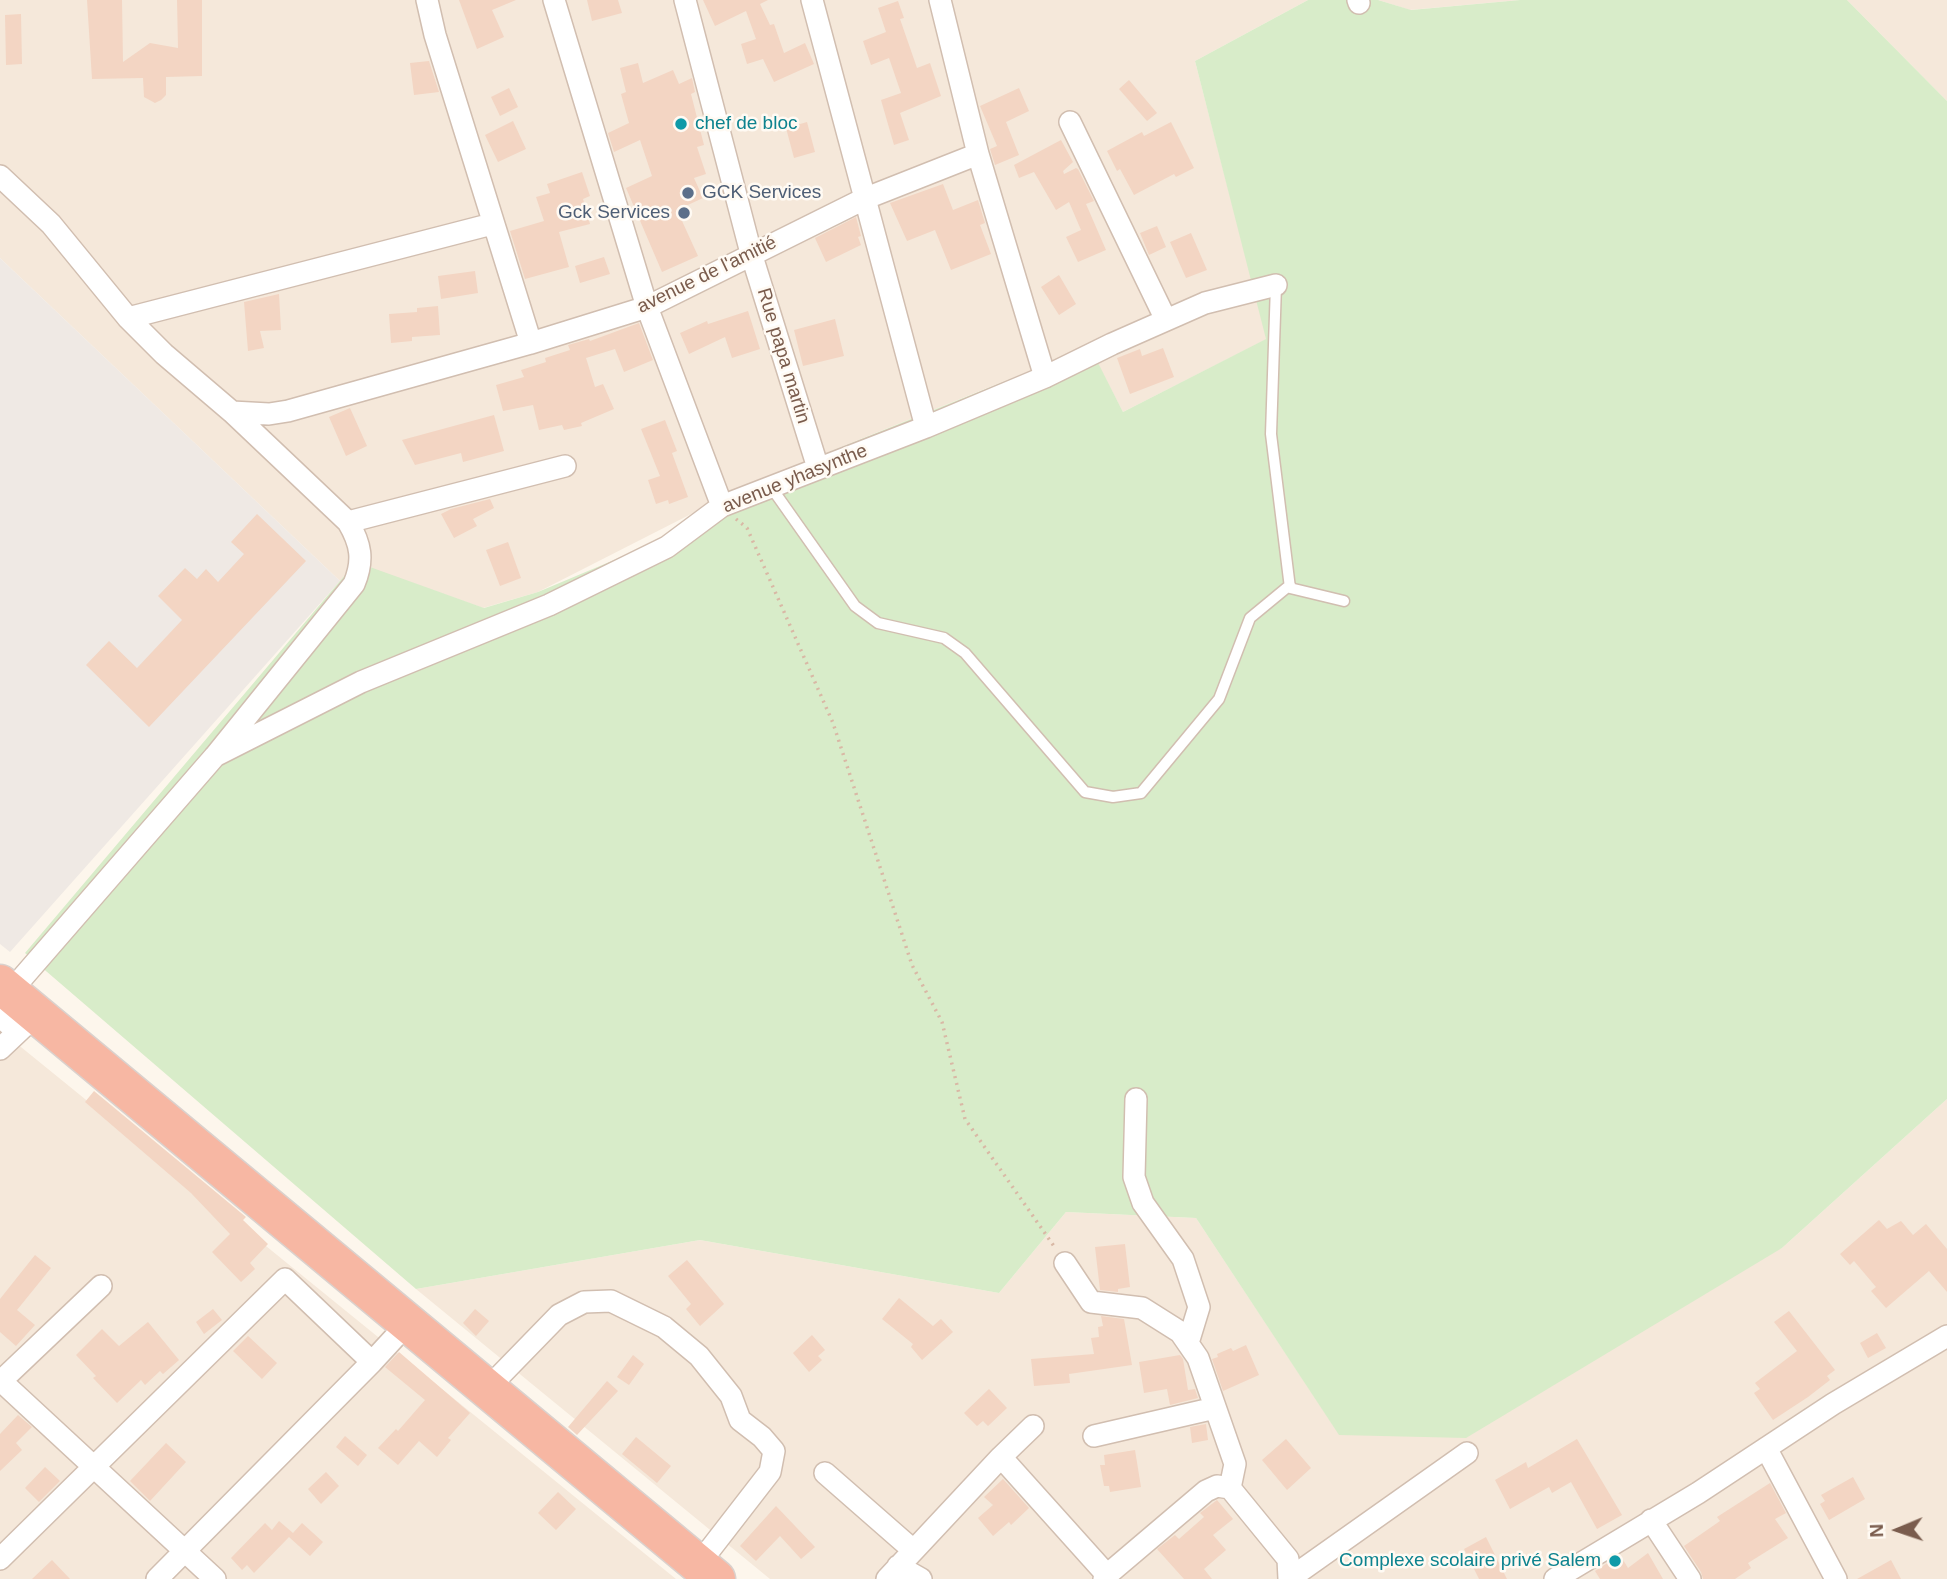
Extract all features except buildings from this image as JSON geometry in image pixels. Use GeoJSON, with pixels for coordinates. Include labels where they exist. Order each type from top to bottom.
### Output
{"type":"FeatureCollection","features":[{"type":"Feature","properties":{"kind":"highway"},"geometry":{"type":"LineString","coordinates":[[13,1008],[408,1323],[707,1572]]}},
{"type":"Feature","properties":{"kind":"street"},"geometry":{"type":"LineString","coordinates":[[427,0],[492,224],[531,344]]}},
{"type":"Feature","properties":{"kind":"street"},"geometry":{"type":"LineString","coordinates":[[554,0],[647,307],[722,506]]}},
{"type":"Feature","properties":{"kind":"street","name":"Rue papa martin"},"geometry":{"type":"LineString","coordinates":[[685,0],[751,253],[818,468]]}},
{"type":"Feature","properties":{"kind":"street"},"geometry":{"type":"LineString","coordinates":[[812,0],[926,427]]}},
{"type":"Feature","properties":{"kind":"street"},"geometry":{"type":"LineString","coordinates":[[940,0],[978,154],[1045,377]]}},
{"type":"Feature","properties":{"kind":"street"},"geometry":{"type":"LineString","coordinates":[[1070,122],[1166,320]]}},
{"type":"Feature","properties":{"kind":"street","name":"avenue de l'amitié"},"geometry":{"type":"LineString","coordinates":[[232,412],[269,414],[288,411],[531,344],[647,307],[864,199],[978,154]]}},
{"type":"Feature","properties":{"kind":"street"},"geometry":{"type":"LineString","coordinates":[[0,176],[60,234],[128,318],[164,354],[232,412],[348,522],[360,547],[359,572],[354,584],[13,1008],[0,1049]]}},
{"type":"Feature","properties":{"kind":"street"},"geometry":{"type":"LineString","coordinates":[[128,318],[492,224]]}},
{"type":"Feature","properties":{"kind":"street","name":"avenue yhasynthe"},"geometry":{"type":"LineString","coordinates":[[215,756],[361,682],[549,605],[667,547],[722,506],[926,427],[1045,377],[1205,303],[1276,285]]}},
{"type":"Feature","properties":{"kind":"street"},"geometry":{"type":"LineString","coordinates":[[348,522],[565,466]]}},
{"type":"Feature","properties":{"kind":"street"},"geometry":{"type":"LineString","coordinates":[[1136,1099],[1134,1177],[1143,1203],[1183,1259],[1199,1307],[1188,1343]]}},
{"type":"Feature","properties":{"kind":"street"},"geometry":{"type":"LineString","coordinates":[[1065,1263],[1091,1302],[1142,1308],[1180,1332],[1198,1358],[1235,1464],[1230,1488]]}},
{"type":"Feature","properties":{"kind":"street"},"geometry":{"type":"LineString","coordinates":[[0,1559],[285,1279],[372,1362]]}},
{"type":"Feature","properties":{"kind":"street"},"geometry":{"type":"LineString","coordinates":[[101,1286],[1,1381],[215,1579]]}},
{"type":"Feature","properties":{"kind":"street"},"geometry":{"type":"LineString","coordinates":[[487,1389],[559,1315],[584,1302],[611,1301],[664,1327],[699,1356],[731,1396],[740,1420],[762,1437],[774,1451],[770,1472],[707,1572]]}},
{"type":"Feature","properties":{"kind":"street"},"geometry":{"type":"LineString","coordinates":[[157,1579],[408,1323]]}},
{"type":"Feature","properties":{"kind":"street"},"geometry":{"type":"LineString","coordinates":[[1555,1579],[1698,1493],[1833,1404],[1947,1336]]}},
{"type":"Feature","properties":{"kind":"street"},"geometry":{"type":"LineString","coordinates":[[1094,1436],[1214,1408]]}},
{"type":"Feature","properties":{"kind":"street"},"geometry":{"type":"LineString","coordinates":[[899,1565],[1033,1426]]}},
{"type":"Feature","properties":{"kind":"street"},"geometry":{"type":"LineString","coordinates":[[1766,1448],[1836,1579]]}},
{"type":"Feature","properties":{"kind":"street"},"geometry":{"type":"LineString","coordinates":[[1289,1579],[1467,1453]]}},
{"type":"Feature","properties":{"kind":"street"},"geometry":{"type":"LineString","coordinates":[[1001,1457],[1106,1577],[1206,1491],[1217,1486],[1230,1488],[1288,1559],[1289,1579]]}},
{"type":"Feature","properties":{"kind":"street"},"geometry":{"type":"LineString","coordinates":[[825,1472],[899,1565],[921,1579]]}},
{"type":"Feature","properties":{"kind":"street"},"geometry":{"type":"LineString","coordinates":[[1651,1520],[1690,1579]]}},
{"type":"Feature","properties":{"kind":"lane"},"geometry":{"type":"LineString","coordinates":[[1276,285],[1271,434],[1290,588],[1345,601]]}},
{"type":"Feature","properties":{"kind":"lane"},"geometry":{"type":"LineString","coordinates":[[771,487],[855,606],[878,623],[944,638],[965,653],[1085,792],[1113,797],[1141,793],[1219,699],[1250,618],[1290,585]]}},
{"type":"Feature","properties":{"kind":"path"},"geometry":{"type":"LineString","coordinates":[[722,506],[747,528],[833,723],[912,965],[942,1022],[965,1119],[1065,1263]]}},
{"type":"Feature","properties":{"kind":"shaded area"},"geometry":{"type":"Polygon","coordinates":[[[0,0],[1308,0],[1195,61],[1267,339],[1123,412],[1089,347],[752,483],[538,592],[483,608],[356,563],[340,581],[0,258],[0,0]]]}},
{"type":"Feature","properties":{"kind":"shaded area"},"geometry":{"type":"Polygon","coordinates":[[[1378,0],[1520,0],[1410,10],[1378,0]]]}},
{"type":"Feature","properties":{"kind":"shaded area"},"geometry":{"type":"Polygon","coordinates":[[[1847,0],[1947,0],[1947,101],[1847,0]]]}},
{"type":"Feature","properties":{"kind":"shaded area"},"geometry":{"type":"Polygon","coordinates":[[[0,258],[340,581],[10,952],[0,944],[0,258]]]}},
{"type":"Feature","properties":{"kind":"shaded area"},"geometry":{"type":"Polygon","coordinates":[[[0,1030],[676,1579],[0,1579],[0,1030]]]}},
{"type":"Feature","properties":{"kind":"shaded area"},"geometry":{"type":"Polygon","coordinates":[[[1947,1099],[1947,1579],[770,1579],[416,1289],[700,1240],[999,1293],[1066,1212],[1196,1218],[1339,1434],[1782,1248],[1947,1099]]]}},
{"type":"Feature","properties":{"kind":"green space"},"geometry":{"type":"Polygon","coordinates":[[[1308,0],[1378,0],[1411,10],[1520,0],[1847,0],[1947,101],[1947,1099],[1782,1248],[1466,1438],[1339,1435],[1196,1218],[1066,1212],[999,1293],[700,1240],[416,1289],[25,953],[356,562],[484,608],[538,592],[707,521],[752,483],[1090,347],[1123,412],[1266,339],[1195,61],[1308,0]]]}},
{"type":"Feature","properties":{"kind":"place","name":"chef de bloc"},"geometry":{"type":"Point","coordinates":[681,124]}},
{"type":"Feature","properties":{"kind":"place","name":"GCK Services"},"geometry":{"type":"Point","coordinates":[688,193]}},
{"type":"Feature","properties":{"kind":"place","name":"Gck Services"},"geometry":{"type":"Point","coordinates":[684,213]}},
{"type":"Feature","properties":{"kind":"place","name":"Complexe scolaire privé Salem"},"geometry":{"type":"Point","coordinates":[1615,1561]}}]}
